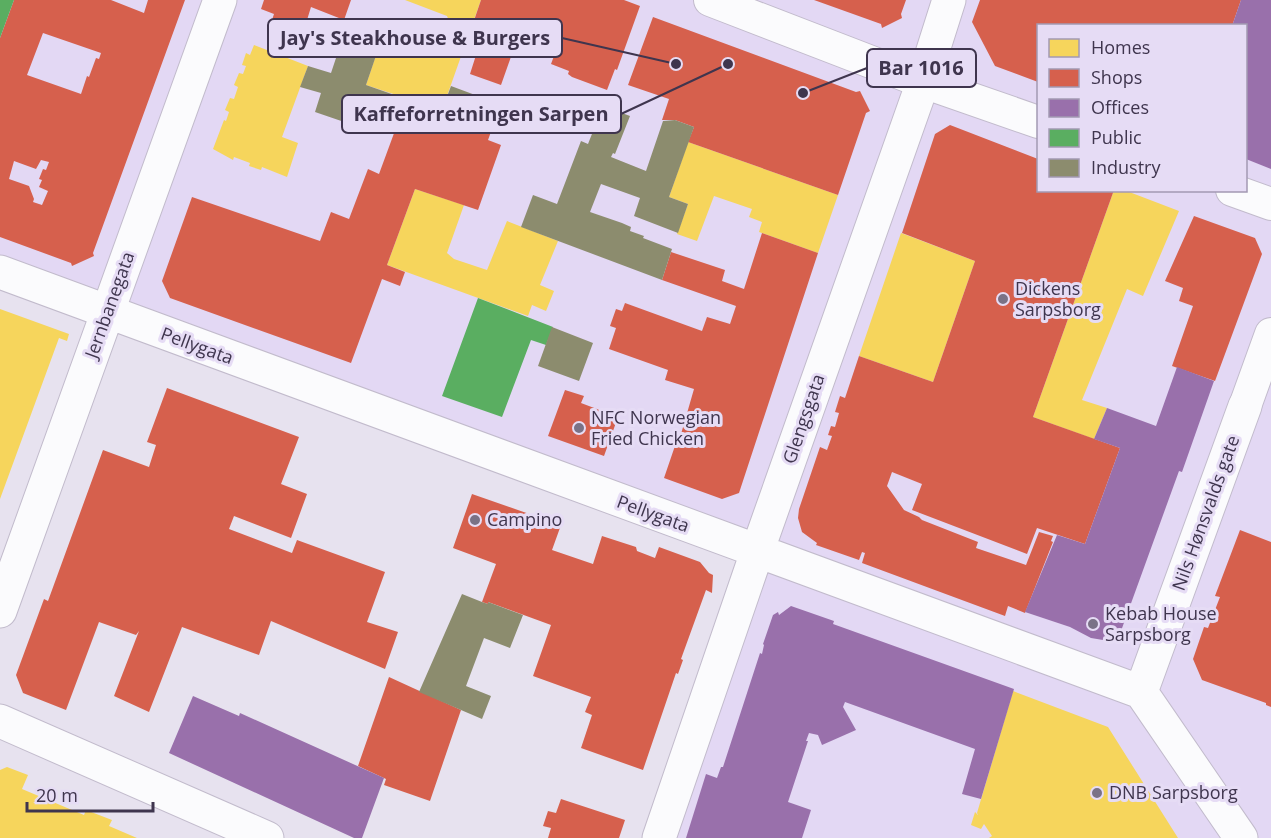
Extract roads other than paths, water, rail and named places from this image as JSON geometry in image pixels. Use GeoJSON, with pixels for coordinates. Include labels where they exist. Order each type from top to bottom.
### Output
{"type":"FeatureCollection","features":[{"type":"Feature","properties":{"kind":"street","name":"Jernbanegata"},"geometry":{"type":"LineString","coordinates":[[0,611],[219,0]]}},
{"type":"Feature","properties":{"kind":"street"},"geometry":{"type":"LineString","coordinates":[[710,0],[923,82],[1037,122]]}},
{"type":"Feature","properties":{"kind":"street","name":"Glengsgata"},"geometry":{"type":"LineString","coordinates":[[658,838],[923,82],[949,0]]}},
{"type":"Feature","properties":{"kind":"street"},"geometry":{"type":"LineString","coordinates":[[1238,192],[1271,204]]}},
{"type":"Feature","properties":{"kind":"street","name":"Pellygata"},"geometry":{"type":"LineString","coordinates":[[0,272],[1141,692]]}},
{"type":"Feature","properties":{"kind":"street","name":"Nils Hønsvalds gate"},"geometry":{"type":"LineString","coordinates":[[1141,692],[1271,334]]}},
{"type":"Feature","properties":{"kind":"street"},"geometry":{"type":"LineString","coordinates":[[1141,692],[1241,838]]}},
{"type":"Feature","properties":{"kind":"street"},"geometry":{"type":"LineString","coordinates":[[0,721],[267,838]]}},
{"type":"Feature","properties":{"kind":"place","name":"Jay's Steakhouse & Burgers"},"geometry":{"type":"Point","coordinates":[676,64]}},
{"type":"Feature","properties":{"kind":"place","name":"Kaffeforretningen Sarpen"},"geometry":{"type":"Point","coordinates":[728,64]}},
{"type":"Feature","properties":{"kind":"place","name":"Bar 1016"},"geometry":{"type":"Point","coordinates":[803,93]}},
{"type":"Feature","properties":{"kind":"place","name":"Dickens Sarpsborg"},"geometry":{"type":"Point","coordinates":[1003,299]}},
{"type":"Feature","properties":{"kind":"place","name":"NFC Norwegian Fried Chicken"},"geometry":{"type":"Point","coordinates":[579,428]}},
{"type":"Feature","properties":{"kind":"place","name":"Campino"},"geometry":{"type":"Point","coordinates":[475,520]}},
{"type":"Feature","properties":{"kind":"place","name":"Kebab House Sarpsborg"},"geometry":{"type":"Point","coordinates":[1093,624]}},
{"type":"Feature","properties":{"kind":"place","name":"DNB Sarpsborg"},"geometry":{"type":"Point","coordinates":[1097,793]}}]}
